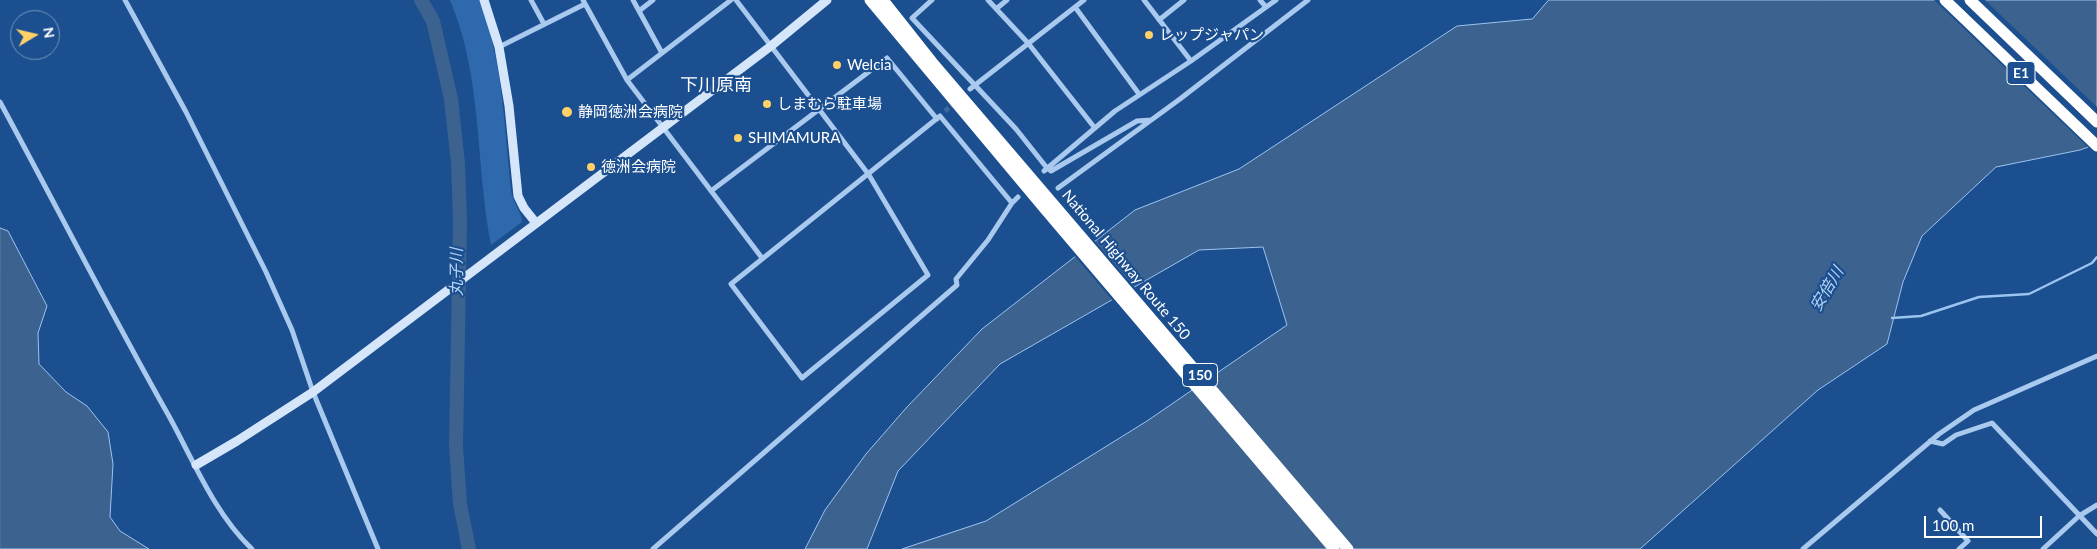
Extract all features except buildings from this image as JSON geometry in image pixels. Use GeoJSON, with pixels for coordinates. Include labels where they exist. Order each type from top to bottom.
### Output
{"type":"FeatureCollection","features":[{"type":"Feature","properties":{"kind":"highway","name":"National Highway Route 150"},"geometry":{"type":"LineString","coordinates":[[870,0],[1348,549]]}},
{"type":"Feature","properties":{"kind":"highway","name":"National Highway Route 150"},"geometry":{"type":"LineString","coordinates":[[883,0],[1048,205],[1334,549]]}},
{"type":"Feature","properties":{"kind":"highway","name":"E1"},"geometry":{"type":"LineString","coordinates":[[1945,0],[2097,146]]}},
{"type":"Feature","properties":{"kind":"highway","name":"E1"},"geometry":{"type":"LineString","coordinates":[[1970,0],[2097,122]]}},
{"type":"Feature","properties":{"kind":"street"},"geometry":{"type":"LineString","coordinates":[[125,0],[186,112],[266,272],[292,330],[313,392],[378,549]]}},
{"type":"Feature","properties":{"kind":"street"},"geometry":{"type":"LineString","coordinates":[[484,0],[500,48],[509,106],[518,196],[524,208],[536,223]]}},
{"type":"Feature","properties":{"kind":"street"},"geometry":{"type":"LineString","coordinates":[[531,0],[544,24]]}},
{"type":"Feature","properties":{"kind":"street"},"geometry":{"type":"LineString","coordinates":[[634,0],[662,53]]}},
{"type":"Feature","properties":{"kind":"street"},"geometry":{"type":"LineString","coordinates":[[639,10],[653,0]]}},
{"type":"Feature","properties":{"kind":"street"},"geometry":{"type":"LineString","coordinates":[[627,80],[731,0]]}},
{"type":"Feature","properties":{"kind":"street"},"geometry":{"type":"LineString","coordinates":[[736,0],[869,175],[928,275],[802,378],[731,284],[869,175],[945,111]]}},
{"type":"Feature","properties":{"kind":"street"},"geometry":{"type":"LineString","coordinates":[[196,465],[313,392],[771,46],[827,0]]}},
{"type":"Feature","properties":{"kind":"street"},"geometry":{"type":"LineString","coordinates":[[932,0],[912,18],[972,88],[1016,129],[1046,170],[1051,171],[1137,122],[1151,120]]}},
{"type":"Feature","properties":{"kind":"street"},"geometry":{"type":"LineString","coordinates":[[988,0],[1028,43],[1094,127]]}},
{"type":"Feature","properties":{"kind":"street"},"geometry":{"type":"LineString","coordinates":[[996,9],[1007,0]]}},
{"type":"Feature","properties":{"kind":"street"},"geometry":{"type":"LineString","coordinates":[[972,88],[1084,0]]}},
{"type":"Feature","properties":{"kind":"street"},"geometry":{"type":"LineString","coordinates":[[1144,0],[1191,61]]}},
{"type":"Feature","properties":{"kind":"street"},"geometry":{"type":"LineString","coordinates":[[1159,20],[1184,0]]}},
{"type":"Feature","properties":{"kind":"street"},"geometry":{"type":"LineString","coordinates":[[1260,0],[1266,7]]}},
{"type":"Feature","properties":{"kind":"street"},"geometry":{"type":"LineString","coordinates":[[1046,170],[1094,127],[1138,94],[1191,61],[1276,0]]}},
{"type":"Feature","properties":{"kind":"street"},"geometry":{"type":"LineString","coordinates":[[1058,188],[1151,120],[1308,0]]}},
{"type":"Feature","properties":{"kind":"street"},"geometry":{"type":"LineString","coordinates":[[500,48],[584,2],[627,80],[661,128],[762,258]]}},
{"type":"Feature","properties":{"kind":"street"},"geometry":{"type":"LineString","coordinates":[[1075,7],[1138,94]]}},
{"type":"Feature","properties":{"kind":"street"},"geometry":{"type":"LineString","coordinates":[[711,191],[887,58],[1012,203]]}},
{"type":"Feature","properties":{"kind":"street"},"geometry":{"type":"LineString","coordinates":[[0,102],[140,365],[224,516],[238,535],[252,549]]}},
{"type":"Feature","properties":{"kind":"street"},"geometry":{"type":"LineString","coordinates":[[652,549],[956,285],[956,279],[988,240],[1018,197]]}},
{"type":"Feature","properties":{"kind":"street"},"geometry":{"type":"LineString","coordinates":[[1803,549],[1930,441],[1981,406],[2097,356]]}},
{"type":"Feature","properties":{"kind":"street"},"geometry":{"type":"LineString","coordinates":[[1930,441],[1943,444],[1956,435],[1992,422],[2097,534]]}},
{"type":"Feature","properties":{"kind":"street"},"geometry":{"type":"LineString","coordinates":[[2043,549],[2079,516],[2097,505]]}},
{"type":"Feature","properties":{"kind":"street"},"geometry":{"type":"LineString","coordinates":[[1940,510],[1968,541],[1959,549]]}},
{"type":"Feature","properties":{"kind":"shaded area"},"geometry":{"type":"Polygon","coordinates":[[[450,0],[480,0],[488,23],[498,70],[511,190],[522,222],[491,245],[468,60],[461,30],[450,0]]]}},
{"type":"Feature","properties":{"kind":"water","name":"安倍川"},"geometry":{"type":"Polygon","coordinates":[[[1549,0],[2097,0],[2097,144],[2080,150],[1996,167],[1922,236],[1903,282],[1887,344],[1818,390],[1640,549],[902,549],[986,521],[1147,421],[1287,325],[1263,247],[1199,250],[1000,364],[898,471],[867,549],[805,549],[825,510],[866,454],[907,407],[982,329],[1135,210],[1239,169],[1457,26],[1532,19],[1549,0]]]}},
{"type":"Feature","properties":{"kind":"water"},"geometry":{"type":"Polygon","coordinates":[[[0,228],[8,231],[47,306],[38,333],[39,364],[66,392],[87,406],[108,432],[113,464],[110,517],[120,531],[149,549],[0,549],[0,228]]]}},
{"type":"Feature","properties":{"kind":"pier"},"geometry":{"type":"Polygon","coordinates":[[[1934,0],[1985,0],[2097,107],[2097,147],[2090,149],[1934,0]]]}},
{"type":"Feature","properties":{"kind":"pier"},"geometry":{"type":"Polygon","coordinates":[[[1093,239],[1136,289],[1114,302],[1073,254],[1093,239]]]}},
{"type":"Feature","properties":{"kind":"waterway","name":"丸子川"},"geometry":{"type":"LineString","coordinates":[[421,0],[433,21],[451,99],[458,163],[460,221],[456,446],[460,504],[469,549]]}},
{"type":"Feature","properties":{"kind":"waterway"},"geometry":{"type":"LineString","coordinates":[[1892,318],[1921,316],[1979,297],[2029,294],[2092,263],[2097,257]]}},
{"type":"Feature","properties":{"kind":"tunnel"},"geometry":{"type":"LineString","coordinates":[[945,111],[956,102]]}},
{"type":"Feature","properties":{"kind":"place","name":"レップジャパン"},"geometry":{"type":"Point","coordinates":[1149,35]}},
{"type":"Feature","properties":{"kind":"place","name":"Welcia"},"geometry":{"type":"Point","coordinates":[837,65]}},
{"type":"Feature","properties":{"kind":"place","name":"しまむら駐車場"},"geometry":{"type":"Point","coordinates":[767,104]}},
{"type":"Feature","properties":{"kind":"place","name":"静岡徳洲会病院"},"geometry":{"type":"Point","coordinates":[567,112]}},
{"type":"Feature","properties":{"kind":"place","name":"SHIMAMURA"},"geometry":{"type":"Point","coordinates":[738,138]}},
{"type":"Feature","properties":{"kind":"place","name":"徳洲会病院"},"geometry":{"type":"Point","coordinates":[591,167]}},
{"type":"Feature","properties":{"kind":"district","name":"下川原南"},"geometry":{"type":"Point","coordinates":[716,85]}}]}
